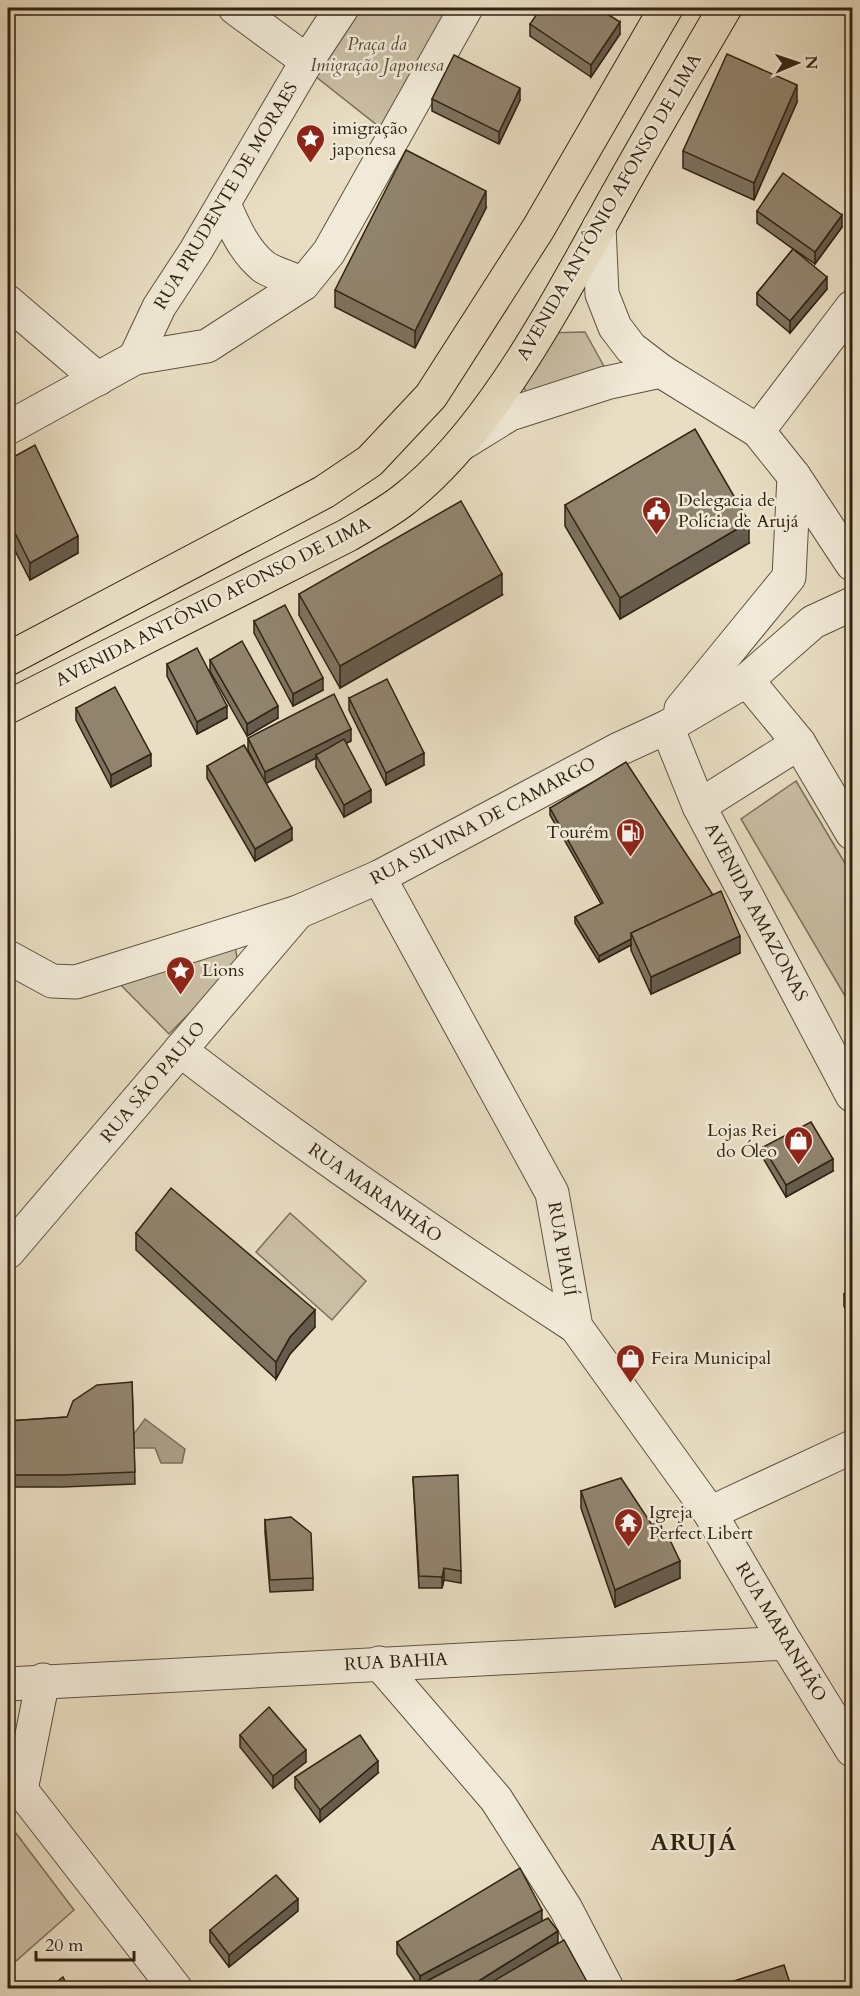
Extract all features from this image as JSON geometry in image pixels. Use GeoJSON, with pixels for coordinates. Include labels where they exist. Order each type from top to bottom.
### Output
{"type":"FeatureCollection","features":[{"type":"Feature","properties":{"kind":"main road"},"geometry":{"type":"LineString","coordinates":[[8,659],[324,492],[370,461],[431,396],[478,325],[555,199],[666,8]]}},
{"type":"Feature","properties":{"kind":"main road","name":"AVENIDA ANTÔNIO AFONSO DE LIMA"},"geometry":{"type":"LineString","coordinates":[[8,707],[348,536],[401,502],[459,445],[494,401],[552,310],[725,8]]}},
{"type":"Feature","properties":{"kind":"main road"},"geometry":{"type":"LineString","coordinates":[[555,199],[599,226]]}},
{"type":"Feature","properties":{"kind":"main road"},"geometry":{"type":"LineString","coordinates":[[324,492],[348,536]]}},
{"type":"Feature","properties":{"kind":"street"},"geometry":{"type":"LineString","coordinates":[[235,8],[307,61]]}},
{"type":"Feature","properties":{"kind":"street","name":"RUA PRUDENTE DE MORAES"},"geometry":{"type":"LineString","coordinates":[[135,358],[159,306],[224,204],[307,61],[342,8]]}},
{"type":"Feature","properties":{"kind":"street"},"geometry":{"type":"LineString","coordinates":[[8,429],[135,358],[207,346],[303,284],[329,252],[460,11]]}},
{"type":"Feature","properties":{"kind":"street"},"geometry":{"type":"LineString","coordinates":[[224,204],[236,232],[249,253],[266,268],[303,284]]}},
{"type":"Feature","properties":{"kind":"street"},"geometry":{"type":"LineString","coordinates":[[599,226],[602,294],[615,327],[631,348],[662,371],[758,431],[794,476],[852,564]]}},
{"type":"Feature","properties":{"kind":"street"},"geometry":{"type":"LineString","coordinates":[[8,303],[98,379]]}},
{"type":"Feature","properties":{"kind":"street"},"geometry":{"type":"LineString","coordinates":[[758,431],[852,307]]}},
{"type":"Feature","properties":{"kind":"street"},"geometry":{"type":"LineString","coordinates":[[459,445],[510,414],[606,383],[662,371]]}},
{"type":"Feature","properties":{"kind":"street"},"geometry":{"type":"LineString","coordinates":[[794,476],[789,577],[813,622]]}},
{"type":"Feature","properties":{"kind":"street"},"geometry":{"type":"LineString","coordinates":[[667,727],[789,577]]}},
{"type":"Feature","properties":{"kind":"street","name":"RUA SILVINA DE CAMARGO"},"geometry":{"type":"LineString","coordinates":[[8,957],[52,981],[76,982],[298,912],[379,877],[616,750],[667,727],[747,680],[813,622],[852,604]]}},
{"type":"Feature","properties":{"kind":"street"},"geometry":{"type":"LineString","coordinates":[[747,680],[799,743],[852,833]]}},
{"type":"Feature","properties":{"kind":"street","name":"AVENIDA AMAZONAS"},"geometry":{"type":"LineString","coordinates":[[667,727],[699,806],[852,1095]]}},
{"type":"Feature","properties":{"kind":"street"},"geometry":{"type":"LineString","coordinates":[[699,806],[799,743]]}},
{"type":"Feature","properties":{"kind":"street","name":"RUA PIAUÍ"},"geometry":{"type":"LineString","coordinates":[[379,877],[552,1193],[576,1328],[711,1513]]}},
{"type":"Feature","properties":{"kind":"street","name":"RUA SÃO PAULO"},"geometry":{"type":"LineString","coordinates":[[8,1252],[298,912]]}},
{"type":"Feature","properties":{"kind":"street","name":"RUA MARANHÃO"},"geometry":{"type":"LineString","coordinates":[[180,1050],[264,1115],[347,1174],[576,1328]]}},
{"type":"Feature","properties":{"kind":"street"},"geometry":{"type":"LineString","coordinates":[[711,1513],[852,1447]]}},
{"type":"Feature","properties":{"kind":"street","name":"RUA MARANHÃO"},"geometry":{"type":"LineString","coordinates":[[711,1513],[786,1643],[852,1750]]}},
{"type":"Feature","properties":{"kind":"street","name":"RUA BAHIA"},"geometry":{"type":"LineString","coordinates":[[8,1684],[43,1680],[786,1643]]}},
{"type":"Feature","properties":{"kind":"street"},"geometry":{"type":"LineString","coordinates":[[379,1663],[496,1799],[566,1909],[607,1989]]}},
{"type":"Feature","properties":{"kind":"street"},"geometry":{"type":"LineString","coordinates":[[43,1680],[14,1787],[175,1989]]}},
{"type":"Feature","properties":{"kind":"green space","name":"Praça da Imigração Japonesa"},"geometry":{"type":"Polygon","coordinates":[[[357,8],[437,8],[445,17],[382,129],[315,76],[357,8]]]}},
{"type":"Feature","properties":{"kind":"green space"},"geometry":{"type":"Polygon","coordinates":[[[585,332],[606,370],[532,403],[521,382],[542,333],[585,332]]]}},
{"type":"Feature","properties":{"kind":"green space"},"geometry":{"type":"Polygon","coordinates":[[[796,781],[852,875],[852,1008],[741,819],[796,781]]]}},
{"type":"Feature","properties":{"kind":"green space"},"geometry":{"type":"Polygon","coordinates":[[[234,939],[238,964],[169,1034],[118,982],[234,939]]]}},
{"type":"Feature","properties":{"kind":"green space"},"geometry":{"type":"Polygon","coordinates":[[[290,1213],[366,1281],[332,1320],[256,1252],[290,1213]]]}},
{"type":"Feature","properties":{"kind":"green space"},"geometry":{"type":"Polygon","coordinates":[[[9,1824],[74,1910],[8,1968],[8,1826],[9,1824]]]}},
{"type":"Feature","properties":{"kind":"shaded area"},"geometry":{"type":"Polygon","coordinates":[[[145,1419],[185,1449],[182,1463],[161,1463],[155,1448],[134,1448],[130,1439],[145,1419]]]}},
{"type":"Feature","properties":{"kind":"building"},"geometry":{"type":"Polygon","coordinates":[[[541,8],[598,8],[620,22],[591,65],[530,24],[541,8]]]}},
{"type":"Feature","properties":{"kind":"building"},"geometry":{"type":"Polygon","coordinates":[[[727,54],[797,85],[754,183],[683,151],[727,54]]]}},
{"type":"Feature","properties":{"kind":"building"},"geometry":{"type":"Polygon","coordinates":[[[454,55],[520,88],[499,132],[432,99],[454,55]]]}},
{"type":"Feature","properties":{"kind":"building"},"geometry":{"type":"Polygon","coordinates":[[[406,150],[486,191],[415,331],[335,290],[406,150]]]}},
{"type":"Feature","properties":{"kind":"building"},"geometry":{"type":"Polygon","coordinates":[[[783,173],[842,215],[815,252],[757,211],[783,173]]]}},
{"type":"Feature","properties":{"kind":"building"},"geometry":{"type":"Polygon","coordinates":[[[793,249],[827,277],[790,321],[757,293],[793,249]]]}},
{"type":"Feature","properties":{"kind":"building","name":"Delegacia de Polícia de Arujá"},"geometry":{"type":"Polygon","coordinates":[[[695,429],[749,522],[620,598],[565,505],[695,429]]]}},
{"type":"Feature","properties":{"kind":"building"},"geometry":{"type":"Polygon","coordinates":[[[35,445],[78,536],[30,563],[8,519],[8,460],[35,445]]]}},
{"type":"Feature","properties":{"kind":"building"},"geometry":{"type":"Polygon","coordinates":[[[461,501],[502,574],[340,666],[299,594],[461,501]]]}},
{"type":"Feature","properties":{"kind":"building"},"geometry":{"type":"Polygon","coordinates":[[[285,605],[323,678],[293,694],[254,621],[285,605]]]}},
{"type":"Feature","properties":{"kind":"building"},"geometry":{"type":"Polygon","coordinates":[[[242,641],[278,706],[247,724],[210,660],[242,641]]]}},
{"type":"Feature","properties":{"kind":"building"},"geometry":{"type":"Polygon","coordinates":[[[197,648],[227,706],[197,722],[167,664],[197,648]]]}},
{"type":"Feature","properties":{"kind":"building"},"geometry":{"type":"Polygon","coordinates":[[[387,679],[424,753],[386,773],[349,698],[387,679]]]}},
{"type":"Feature","properties":{"kind":"building"},"geometry":{"type":"Polygon","coordinates":[[[115,687],[151,754],[111,775],[76,708],[115,687]]]}},
{"type":"Feature","properties":{"kind":"building"},"geometry":{"type":"Polygon","coordinates":[[[334,694],[351,729],[265,772],[248,738],[334,694]]]}},
{"type":"Feature","properties":{"kind":"building"},"geometry":{"type":"Polygon","coordinates":[[[344,739],[371,790],[344,805],[316,755],[344,739]]]}},
{"type":"Feature","properties":{"kind":"building"},"geometry":{"type":"Polygon","coordinates":[[[244,745],[292,828],[255,849],[207,766],[244,745]]]}},
{"type":"Feature","properties":{"kind":"building","name":"Tourém"},"geometry":{"type":"Polygon","coordinates":[[[626,762],[713,895],[631,933],[631,939],[599,956],[575,917],[603,903],[550,808],[626,762]]]}},
{"type":"Feature","properties":{"kind":"building"},"geometry":{"type":"Polygon","coordinates":[[[721,891],[740,936],[651,977],[631,933],[721,891]]]}},
{"type":"Feature","properties":{"kind":"building","name":"Lojas Rei do Óleo"},"geometry":{"type":"Polygon","coordinates":[[[811,1122],[833,1159],[786,1185],[763,1147],[811,1122]]]}},
{"type":"Feature","properties":{"kind":"building"},"geometry":{"type":"Polygon","coordinates":[[[171,1188],[315,1310],[290,1337],[276,1362],[136,1233],[171,1188]]]}},
{"type":"Feature","properties":{"kind":"building"},"geometry":{"type":"Polygon","coordinates":[[[852,1289],[852,1310],[844,1294],[852,1289]]]}},
{"type":"Feature","properties":{"kind":"building"},"geometry":{"type":"Polygon","coordinates":[[[132,1382],[135,1472],[8,1475],[8,1421],[67,1417],[73,1401],[97,1385],[132,1382]]]}},
{"type":"Feature","properties":{"kind":"building"},"geometry":{"type":"Polygon","coordinates":[[[458,1475],[461,1571],[444,1568],[442,1577],[419,1576],[413,1477],[458,1475]]]}},
{"type":"Feature","properties":{"kind":"building","name":"Igreja Perfect Libert"},"geometry":{"type":"Polygon","coordinates":[[[621,1478],[652,1525],[660,1520],[664,1540],[668,1536],[680,1561],[615,1590],[581,1491],[621,1478]]]}},
{"type":"Feature","properties":{"kind":"building"},"geometry":{"type":"Polygon","coordinates":[[[291,1517],[311,1533],[313,1578],[270,1580],[265,1520],[291,1517]]]}},
{"type":"Feature","properties":{"kind":"building"},"geometry":{"type":"Polygon","coordinates":[[[269,1707],[306,1750],[273,1776],[240,1735],[269,1707]]]}},
{"type":"Feature","properties":{"kind":"building"},"geometry":{"type":"Polygon","coordinates":[[[360,1735],[378,1761],[320,1810],[295,1777],[360,1735]]]}},
{"type":"Feature","properties":{"kind":"building"},"geometry":{"type":"Polygon","coordinates":[[[520,1868],[542,1910],[420,1976],[397,1942],[520,1868]]]}},
{"type":"Feature","properties":{"kind":"building"},"geometry":{"type":"Polygon","coordinates":[[[276,1875],[298,1899],[229,1955],[210,1930],[276,1875]]]}},
{"type":"Feature","properties":{"kind":"building"},"geometry":{"type":"Polygon","coordinates":[[[548,1918],[558,1931],[466,1989],[431,1989],[425,1982],[548,1918]]]}},
{"type":"Feature","properties":{"kind":"building"},"geometry":{"type":"Polygon","coordinates":[[[564,1940],[591,1989],[480,1989],[564,1940]]]}},
{"type":"Feature","properties":{"kind":"building"},"geometry":{"type":"Polygon","coordinates":[[[784,1965],[792,1989],[709,1989],[784,1965]]]}},
{"type":"Feature","properties":{"kind":"building"},"geometry":{"type":"Polygon","coordinates":[[[63,1977],[69,1989],[49,1989],[63,1977]]]}},
{"type":"Feature","properties":{"kind":"place","name":"imigração japonesa"},"geometry":{"type":"Point","coordinates":[311,164]}},
{"type":"Feature","properties":{"kind":"place","name":"Delegacia de Polícia de Arujá"},"geometry":{"type":"Point","coordinates":[657,536]}},
{"type":"Feature","properties":{"kind":"place","name":"Tourém"},"geometry":{"type":"Point","coordinates":[630,858]}},
{"type":"Feature","properties":{"kind":"place","name":"Lions"},"geometry":{"type":"Point","coordinates":[181,996]}},
{"type":"Feature","properties":{"kind":"place","name":"Lojas Rei do Óleo"},"geometry":{"type":"Point","coordinates":[798,1166]}},
{"type":"Feature","properties":{"kind":"place","name":"Feira Municipal"},"geometry":{"type":"Point","coordinates":[630,1384]}},
{"type":"Feature","properties":{"kind":"place","name":"Igreja Perfect Libert"},"geometry":{"type":"Point","coordinates":[628,1548]}},
{"type":"Feature","properties":{"kind":"district","name":"ARUJÁ"},"geometry":{"type":"Point","coordinates":[694,1842]}}]}
